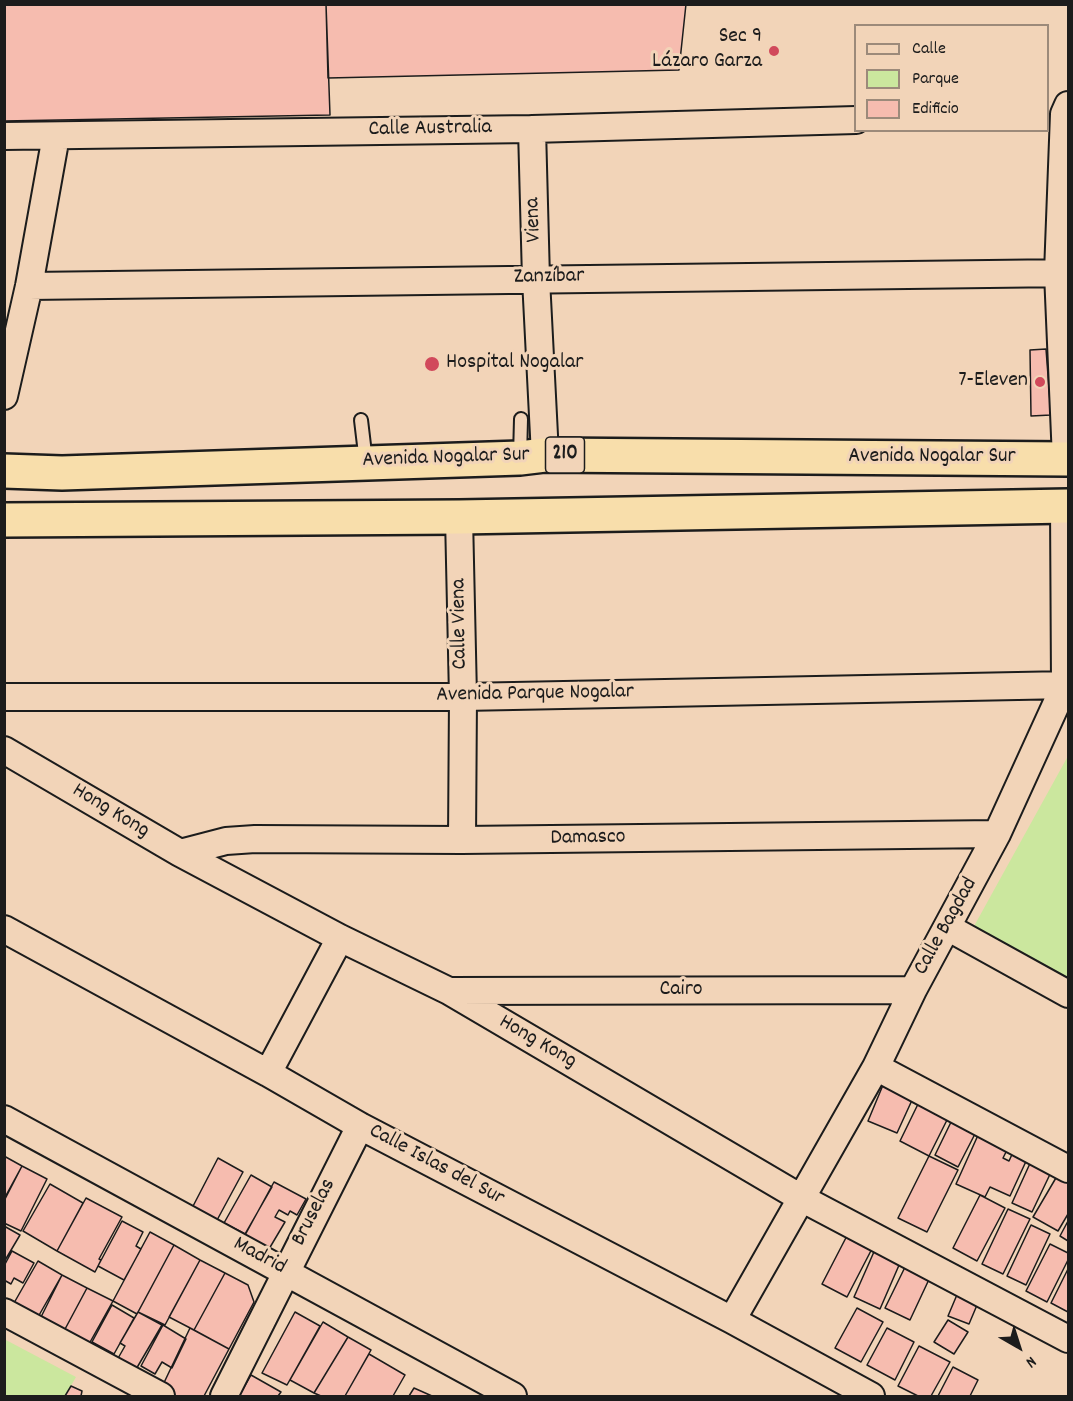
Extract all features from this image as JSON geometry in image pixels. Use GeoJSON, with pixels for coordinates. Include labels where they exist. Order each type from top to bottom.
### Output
{"type":"FeatureCollection","features":[{"type":"Feature","properties":{"kind":"highway","name":"Avenida Nogalar Sur"},"geometry":{"type":"LineString","coordinates":[[4,471],[62,473],[532,456],[1067,459]]}},
{"type":"Feature","properties":{"kind":"highway"},"geometry":{"type":"LineString","coordinates":[[4,520],[459,517],[1066,506]]}},
{"type":"Feature","properties":{"kind":"street"},"geometry":{"type":"LineString","coordinates":[[1062,112],[1067,459]]}},
{"type":"Feature","properties":{"kind":"street","name":"Calle Australia"},"geometry":{"type":"LineString","coordinates":[[4,136],[532,129],[854,120]]}},
{"type":"Feature","properties":{"kind":"street","name":"Viena"},"geometry":{"type":"LineString","coordinates":[[532,129],[536,279],[532,456]]}},
{"type":"Feature","properties":{"kind":"street"},"geometry":{"type":"LineString","coordinates":[[4,396],[29,286],[56,136]]}},
{"type":"Feature","properties":{"kind":"street","name":"Zanzíbar"},"geometry":{"type":"LineString","coordinates":[[29,286],[1063,273]]}},
{"type":"Feature","properties":{"kind":"street","name":"Calle Bagdad"},"geometry":{"type":"LineString","coordinates":[[732,1320],[876,1067],[913,990],[998,834],[1067,685],[1066,506]]}},
{"type":"Feature","properties":{"kind":"street","name":"Calle Viena"},"geometry":{"type":"LineString","coordinates":[[459,517],[463,697],[462,840]]}},
{"type":"Feature","properties":{"kind":"street","name":"Avenida Parque Nogalar"},"geometry":{"type":"LineString","coordinates":[[4,697],[463,697],[1067,685]]}},
{"type":"Feature","properties":{"kind":"street","name":"Hong Kong"},"geometry":{"type":"LineString","coordinates":[[4,750],[180,854],[340,938],[449,991],[801,1198],[1068,1339]]}},
{"type":"Feature","properties":{"kind":"street","name":"Damasco"},"geometry":{"type":"LineString","coordinates":[[180,854],[226,841],[255,839],[462,840],[998,834]]}},
{"type":"Feature","properties":{"kind":"street"},"geometry":{"type":"LineString","coordinates":[[947,927],[1068,994]]}},
{"type":"Feature","properties":{"kind":"street","name":"Calle Islas del Sur"},"geometry":{"type":"LineString","coordinates":[[4,929],[268,1073],[360,1126],[732,1320],[871,1396]]}},
{"type":"Feature","properties":{"kind":"street"},"geometry":{"type":"LineString","coordinates":[[268,1073],[340,938]]}},
{"type":"Feature","properties":{"kind":"street","name":"Cairo"},"geometry":{"type":"LineString","coordinates":[[449,991],[913,990]]}},
{"type":"Feature","properties":{"kind":"street"},"geometry":{"type":"LineString","coordinates":[[876,1067],[1068,1169]]}},
{"type":"Feature","properties":{"kind":"street","name":"Madrid"},"geometry":{"type":"LineString","coordinates":[[4,1119],[513,1396]]}},
{"type":"Feature","properties":{"kind":"street","name":"Bruselas"},"geometry":{"type":"LineString","coordinates":[[224,1396],[360,1126]]}},
{"type":"Feature","properties":{"kind":"street"},"geometry":{"type":"LineString","coordinates":[[4,1311],[161,1396]]}},
{"type":"Feature","properties":{"kind":"lane"},"geometry":{"type":"LineString","coordinates":[[520,419],[532,456]]}},
{"type":"Feature","properties":{"kind":"lane"},"geometry":{"type":"LineString","coordinates":[[361,420],[366,463]]}},
{"type":"Feature","properties":{"kind":"green space"},"geometry":{"type":"Polygon","coordinates":[[[1068,756],[1068,981],[973,928],[1068,756]]]}},
{"type":"Feature","properties":{"kind":"green space"},"geometry":{"type":"Polygon","coordinates":[[[4,1339],[76,1377],[65,1396],[5,1396],[4,1339]]]}},
{"type":"Feature","properties":{"kind":"building"},"geometry":{"type":"Polygon","coordinates":[[[4,4],[326,4],[330,115],[4,121],[4,4]]]}},
{"type":"Feature","properties":{"kind":"building"},"geometry":{"type":"Polygon","coordinates":[[[326,4],[686,4],[679,70],[328,78],[326,4]]]}},
{"type":"Feature","properties":{"kind":"building","name":"7-Eleven"},"geometry":{"type":"Polygon","coordinates":[[[1046,349],[1051,415],[1031,416],[1030,350],[1046,349]]]}},
{"type":"Feature","properties":{"kind":"building"},"geometry":{"type":"Polygon","coordinates":[[[883,1085],[913,1098],[897,1133],[868,1121],[883,1085]]]}},
{"type":"Feature","properties":{"kind":"building"},"geometry":{"type":"Polygon","coordinates":[[[920,1100],[950,1114],[929,1156],[900,1141],[920,1100]]]}},
{"type":"Feature","properties":{"kind":"building"},"geometry":{"type":"Polygon","coordinates":[[[953,1118],[977,1130],[958,1167],[935,1155],[953,1118]]]}},
{"type":"Feature","properties":{"kind":"building"},"geometry":{"type":"Polygon","coordinates":[[[979,1133],[1009,1146],[1003,1158],[1009,1161],[1014,1150],[1028,1157],[1010,1196],[990,1187],[985,1197],[956,1184],[979,1133]]]}},
{"type":"Feature","properties":{"kind":"building"},"geometry":{"type":"Polygon","coordinates":[[[4,1156],[22,1166],[4,1199],[4,1156]]]}},
{"type":"Feature","properties":{"kind":"building"},"geometry":{"type":"Polygon","coordinates":[[[929,1156],[958,1170],[927,1232],[898,1218],[929,1156]]]}},
{"type":"Feature","properties":{"kind":"building"},"geometry":{"type":"Polygon","coordinates":[[[218,1158],[243,1172],[216,1222],[191,1210],[218,1158]]]}},
{"type":"Feature","properties":{"kind":"building"},"geometry":{"type":"Polygon","coordinates":[[[1032,1159],[1053,1168],[1032,1212],[1012,1203],[1032,1159]]]}},
{"type":"Feature","properties":{"kind":"building"},"geometry":{"type":"Polygon","coordinates":[[[22,1166],[47,1179],[21,1231],[4,1223],[4,1201],[22,1166]]]}},
{"type":"Feature","properties":{"kind":"building"},"geometry":{"type":"Polygon","coordinates":[[[1060,1171],[1068,1175],[1068,1214],[1058,1231],[1033,1217],[1060,1171]]]}},
{"type":"Feature","properties":{"kind":"building"},"geometry":{"type":"Polygon","coordinates":[[[251,1175],[272,1187],[245,1234],[224,1223],[251,1175]]]}},
{"type":"Feature","properties":{"kind":"building"},"geometry":{"type":"Polygon","coordinates":[[[274,1182],[306,1199],[297,1215],[290,1211],[288,1215],[279,1210],[275,1217],[285,1222],[269,1249],[244,1237],[274,1182]]]}},
{"type":"Feature","properties":{"kind":"building"},"geometry":{"type":"Polygon","coordinates":[[[50,1184],[83,1203],[57,1251],[23,1231],[50,1184]]]}},
{"type":"Feature","properties":{"kind":"building"},"geometry":{"type":"Polygon","coordinates":[[[980,1195],[1005,1208],[977,1261],[953,1248],[980,1195]]]}},
{"type":"Feature","properties":{"kind":"building"},"geometry":{"type":"Polygon","coordinates":[[[86,1198],[122,1217],[99,1259],[101,1260],[95,1272],[57,1251],[86,1198]]]}},
{"type":"Feature","properties":{"kind":"building"},"geometry":{"type":"Polygon","coordinates":[[[1008,1209],[1030,1219],[1003,1274],[982,1264],[1008,1209]]]}},
{"type":"Feature","properties":{"kind":"building"},"geometry":{"type":"Polygon","coordinates":[[[122,1221],[143,1232],[136,1246],[141,1249],[124,1280],[98,1266],[122,1221]]]}},
{"type":"Feature","properties":{"kind":"building"},"geometry":{"type":"Polygon","coordinates":[[[1068,1221],[1068,1241],[1060,1236],[1068,1221]]]}},
{"type":"Feature","properties":{"kind":"building"},"geometry":{"type":"Polygon","coordinates":[[[1031,1225],[1050,1234],[1026,1285],[1007,1276],[1031,1225]]]}},
{"type":"Feature","properties":{"kind":"building"},"geometry":{"type":"Polygon","coordinates":[[[4,1226],[20,1235],[4,1262],[4,1226]]]}},
{"type":"Feature","properties":{"kind":"building"},"geometry":{"type":"Polygon","coordinates":[[[851,1228],[876,1241],[847,1297],[822,1284],[851,1228]]]}},
{"type":"Feature","properties":{"kind":"building"},"geometry":{"type":"Polygon","coordinates":[[[150,1232],[174,1245],[137,1314],[113,1301],[150,1232]]]}},
{"type":"Feature","properties":{"kind":"building"},"geometry":{"type":"Polygon","coordinates":[[[1050,1244],[1068,1253],[1068,1260],[1047,1302],[1026,1291],[1050,1244]]]}},
{"type":"Feature","properties":{"kind":"building"},"geometry":{"type":"Polygon","coordinates":[[[174,1245],[200,1260],[165,1325],[138,1312],[174,1245]]]}},
{"type":"Feature","properties":{"kind":"building"},"geometry":{"type":"Polygon","coordinates":[[[877,1245],[903,1256],[880,1309],[854,1297],[877,1245]]]}},
{"type":"Feature","properties":{"kind":"building"},"geometry":{"type":"Polygon","coordinates":[[[12,1251],[34,1263],[23,1283],[14,1278],[11,1284],[4,1280],[4,1266],[12,1251]]]}},
{"type":"Feature","properties":{"kind":"building"},"geometry":{"type":"Polygon","coordinates":[[[200,1260],[225,1273],[194,1330],[169,1317],[200,1260]]]}},
{"type":"Feature","properties":{"kind":"building"},"geometry":{"type":"Polygon","coordinates":[[[38,1261],[62,1275],[38,1317],[14,1303],[38,1261]]]}},
{"type":"Feature","properties":{"kind":"building"},"geometry":{"type":"Polygon","coordinates":[[[908,1261],[932,1273],[910,1320],[885,1308],[908,1261]]]}},
{"type":"Feature","properties":{"kind":"building"},"geometry":{"type":"Polygon","coordinates":[[[1068,1269],[1068,1312],[1051,1303],[1068,1269]]]}},
{"type":"Feature","properties":{"kind":"building"},"geometry":{"type":"Polygon","coordinates":[[[225,1273],[248,1285],[254,1302],[229,1349],[194,1330],[225,1273]]]}},
{"type":"Feature","properties":{"kind":"building"},"geometry":{"type":"Polygon","coordinates":[[[62,1275],[87,1288],[64,1331],[41,1317],[62,1275]]]}},
{"type":"Feature","properties":{"kind":"building"},"geometry":{"type":"Polygon","coordinates":[[[87,1288],[113,1301],[89,1344],[64,1331],[87,1288]]]}},
{"type":"Feature","properties":{"kind":"building"},"geometry":{"type":"Polygon","coordinates":[[[959,1290],[980,1298],[969,1324],[948,1316],[959,1290]]]}},
{"type":"Feature","properties":{"kind":"building"},"geometry":{"type":"Polygon","coordinates":[[[112,1305],[134,1318],[114,1354],[92,1342],[112,1305]]]}},
{"type":"Feature","properties":{"kind":"building"},"geometry":{"type":"Polygon","coordinates":[[[857,1308],[883,1322],[861,1362],[835,1348],[857,1308]]]}},
{"type":"Feature","properties":{"kind":"building"},"geometry":{"type":"Polygon","coordinates":[[[138,1312],[162,1325],[135,1371],[117,1360],[125,1346],[120,1343],[138,1312]]]}},
{"type":"Feature","properties":{"kind":"building"},"geometry":{"type":"Polygon","coordinates":[[[295,1312],[320,1326],[287,1385],[262,1373],[295,1312]]]}},
{"type":"Feature","properties":{"kind":"building"},"geometry":{"type":"Polygon","coordinates":[[[948,1320],[968,1332],[954,1354],[934,1342],[948,1320]]]}},
{"type":"Feature","properties":{"kind":"building"},"geometry":{"type":"Polygon","coordinates":[[[323,1322],[348,1337],[314,1393],[290,1380],[323,1322]]]}},
{"type":"Feature","properties":{"kind":"building"},"geometry":{"type":"Polygon","coordinates":[[[163,1325],[186,1339],[172,1368],[162,1362],[155,1374],[141,1366],[163,1325]]]}},
{"type":"Feature","properties":{"kind":"building"},"geometry":{"type":"Polygon","coordinates":[[[190,1328],[229,1349],[204,1396],[175,1396],[161,1389],[190,1328]]]}},
{"type":"Feature","properties":{"kind":"building"},"geometry":{"type":"Polygon","coordinates":[[[887,1328],[914,1342],[895,1380],[867,1365],[887,1328]]]}},
{"type":"Feature","properties":{"kind":"building"},"geometry":{"type":"Polygon","coordinates":[[[348,1337],[371,1350],[345,1396],[321,1396],[314,1393],[348,1337]]]}},
{"type":"Feature","properties":{"kind":"building"},"geometry":{"type":"Polygon","coordinates":[[[919,1346],[950,1362],[931,1396],[918,1396],[898,1386],[919,1346]]]}},
{"type":"Feature","properties":{"kind":"building"},"geometry":{"type":"Polygon","coordinates":[[[369,1354],[405,1375],[393,1396],[345,1396],[369,1354]]]}},
{"type":"Feature","properties":{"kind":"building"},"geometry":{"type":"Polygon","coordinates":[[[953,1367],[978,1380],[970,1396],[938,1396],[953,1367]]]}},
{"type":"Feature","properties":{"kind":"building"},"geometry":{"type":"Polygon","coordinates":[[[251,1375],[281,1392],[278,1396],[239,1396],[251,1375]]]}},
{"type":"Feature","properties":{"kind":"building"},"geometry":{"type":"Polygon","coordinates":[[[71,1386],[82,1391],[81,1396],[65,1396],[71,1386]]]}},
{"type":"Feature","properties":{"kind":"building"},"geometry":{"type":"Polygon","coordinates":[[[414,1388],[432,1396],[409,1396],[414,1388]]]}},
{"type":"Feature","properties":{"kind":"place","name":"Sec 9 Lázaro Garza"},"geometry":{"type":"Point","coordinates":[774,51]}},
{"type":"Feature","properties":{"kind":"place","name":"Hospital Nogalar"},"geometry":{"type":"Point","coordinates":[432,364]}},
{"type":"Feature","properties":{"kind":"place","name":"7-Eleven"},"geometry":{"type":"Point","coordinates":[1040,382]}}]}
